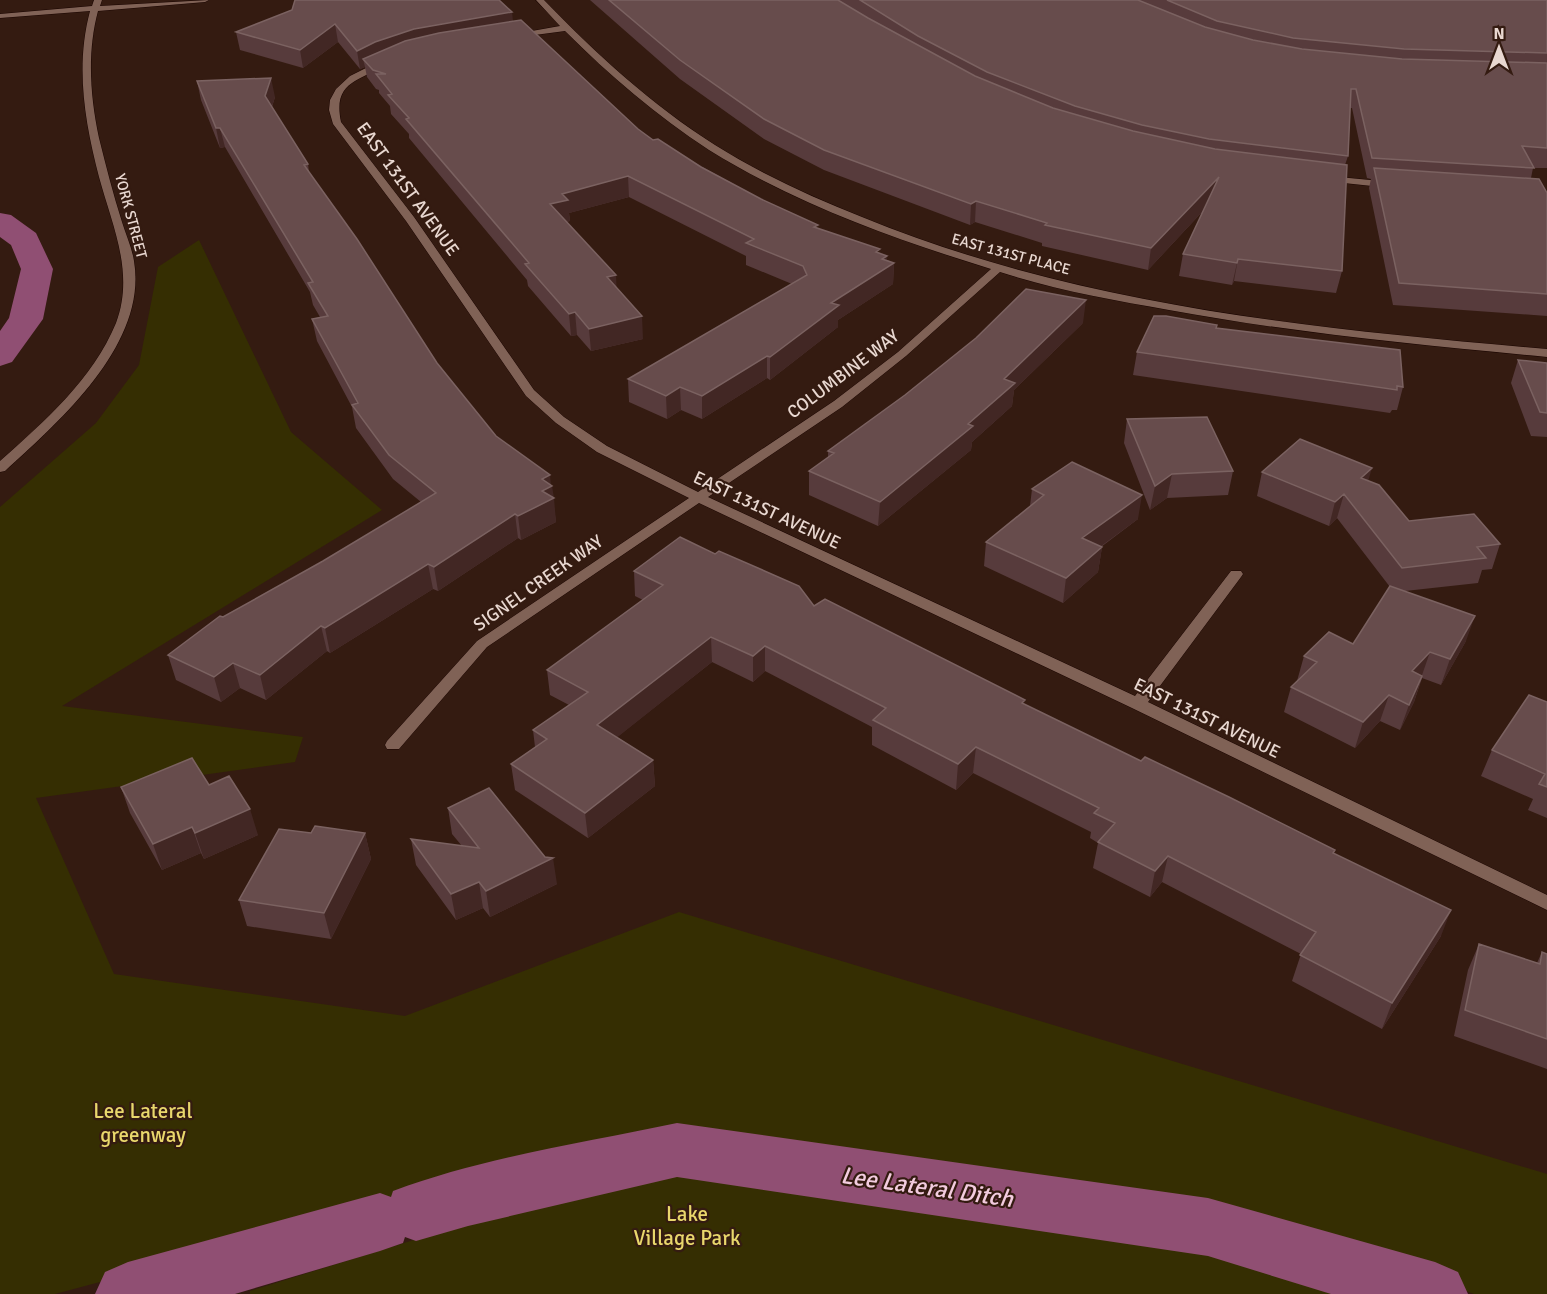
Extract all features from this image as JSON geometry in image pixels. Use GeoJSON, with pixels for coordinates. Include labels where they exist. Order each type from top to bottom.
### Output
{"type":"FeatureCollection","features":[{"type":"Feature","properties":{"kind":"street"},"geometry":{"type":"LineString","coordinates":[[0,16],[96,4],[204,0]]}},
{"type":"Feature","properties":{"kind":"street","name":"EAST 131ST PLACE"},"geometry":{"type":"LineString","coordinates":[[540,0],[565,28],[659,109],[713,148],[749,169],[847,216],[958,256],[999,268],[1148,303],[1274,325],[1413,342],[1547,353]]}},
{"type":"Feature","properties":{"kind":"street","name":"YORK STREET"},"geometry":{"type":"LineString","coordinates":[[0,468],[45,427],[86,384],[115,335],[130,292],[129,263],[93,131],[85,73],[96,4]]}},
{"type":"Feature","properties":{"kind":"street"},"geometry":{"type":"LineString","coordinates":[[506,38],[565,28]]}},
{"type":"Feature","properties":{"kind":"street","name":"EAST 131ST AVENUE"},"geometry":{"type":"LineString","coordinates":[[398,58],[365,71],[341,87],[332,100],[336,122],[410,219],[530,393],[560,420],[602,448],[697,497],[1138,705],[1547,903]]}},
{"type":"Feature","properties":{"kind":"street"},"geometry":{"type":"LineString","coordinates":[[1319,178],[1403,186]]}},
{"type":"Feature","properties":{"kind":"street","name":"COLUMBINE WAY"},"geometry":{"type":"LineString","coordinates":[[697,497],[838,404],[902,354],[999,268]]}},
{"type":"Feature","properties":{"kind":"street","name":"SIGNEL CREEK WAY"},"geometry":{"type":"LineString","coordinates":[[393,745],[482,644],[697,497]]}},
{"type":"Feature","properties":{"kind":"street"},"geometry":{"type":"LineString","coordinates":[[1138,705],[1236,574]]}},
{"type":"Feature","properties":{"kind":"green space","name":"Lee Lateral greenway"},"geometry":{"type":"Polygon","coordinates":[[[199,240],[291,432],[382,510],[62,706],[303,737],[295,762],[36,798],[114,974],[405,1016],[679,912],[1547,1174],[1547,1294],[1474,1294],[1280,1222],[697,1127],[572,1156],[55,1294],[0,1294],[0,507],[96,423],[139,365],[158,267],[199,240]]]}},
{"type":"Feature","properties":{"kind":"green space","name":"Lake Village Park"},"geometry":{"type":"Polygon","coordinates":[[[683,1156],[1184,1246],[1339,1294],[250,1294],[250,1291],[683,1156]]]}},
{"type":"Feature","properties":{"kind":"building"},"geometry":{"type":"Polygon","coordinates":[[[295,0],[499,0],[512,12],[414,29],[375,42],[357,51],[335,24],[300,50],[236,32],[292,10],[295,0]]]}},
{"type":"Feature","properties":{"kind":"building"},"geometry":{"type":"Polygon","coordinates":[[[609,0],[838,0],[975,76],[1053,108],[1133,131],[1215,149],[1347,165],[1342,271],[1238,259],[1237,263],[1183,254],[1219,177],[1151,248],[1045,225],[1047,223],[976,201],[971,204],[824,150],[764,119],[680,60],[609,0]]]}},
{"type":"Feature","properties":{"kind":"building"},"geometry":{"type":"Polygon","coordinates":[[[860,0],[1138,0],[1205,27],[1253,40],[1302,49],[1402,59],[1547,63],[1547,148],[1522,146],[1534,168],[1372,158],[1356,89],[1351,89],[1348,156],[1209,139],[1142,125],[1075,106],[987,72],[918,36],[860,0]]]}},
{"type":"Feature","properties":{"kind":"building"},"geometry":{"type":"Polygon","coordinates":[[[1167,0],[1547,0],[1547,53],[1404,49],[1293,38],[1217,21],[1167,0]]]}},
{"type":"Feature","properties":{"kind":"building"},"geometry":{"type":"Polygon","coordinates":[[[521,20],[638,129],[653,140],[658,139],[701,167],[761,199],[818,225],[814,227],[880,249],[876,252],[887,256],[882,259],[894,263],[831,303],[839,305],[770,357],[767,356],[702,396],[680,387],[666,396],[628,379],[807,275],[803,266],[746,243],[754,239],[628,176],[562,194],[568,200],[550,204],[616,275],[607,277],[642,316],[589,329],[575,312],[569,314],[525,264],[529,263],[406,119],[409,118],[388,95],[392,94],[376,74],[386,74],[373,70],[363,59],[405,41],[439,33],[521,20]]]}},
{"type":"Feature","properties":{"kind":"building"},"geometry":{"type":"Polygon","coordinates":[[[271,78],[265,96],[308,164],[304,165],[357,239],[437,363],[496,436],[550,475],[542,479],[552,486],[542,491],[554,498],[518,516],[515,514],[434,567],[428,564],[325,628],[321,626],[260,675],[233,663],[214,677],[168,655],[220,616],[223,617],[323,561],[436,493],[389,455],[352,405],[358,403],[312,319],[328,316],[308,283],[313,282],[220,128],[216,128],[197,81],[271,78]]]}},
{"type":"Feature","properties":{"kind":"building"},"geometry":{"type":"Polygon","coordinates":[[[1374,168],[1539,179],[1547,193],[1547,294],[1399,283],[1374,168]]]}},
{"type":"Feature","properties":{"kind":"building"},"geometry":{"type":"Polygon","coordinates":[[[1026,289],[1086,300],[1004,379],[1015,383],[968,424],[973,426],[880,502],[809,471],[834,453],[828,451],[905,395],[976,338],[1026,289]]]}},
{"type":"Feature","properties":{"kind":"building"},"geometry":{"type":"Polygon","coordinates":[[[1154,316],[1217,325],[1216,328],[1400,350],[1403,387],[1397,386],[1397,390],[1137,352],[1154,316]]]}},
{"type":"Feature","properties":{"kind":"building"},"geometry":{"type":"Polygon","coordinates":[[[1518,360],[1547,363],[1547,413],[1540,412],[1518,360]]]}},
{"type":"Feature","properties":{"kind":"building"},"geometry":{"type":"Polygon","coordinates":[[[1207,417],[1233,471],[1172,474],[1155,486],[1127,419],[1207,417]]]}},
{"type":"Feature","properties":{"kind":"building"},"geometry":{"type":"Polygon","coordinates":[[[1300,439],[1372,468],[1361,478],[1379,485],[1409,521],[1474,514],[1500,544],[1477,547],[1486,558],[1402,568],[1344,494],[1335,502],[1262,472],[1300,439]]]}},
{"type":"Feature","properties":{"kind":"building"},"geometry":{"type":"Polygon","coordinates":[[[1072,462],[1142,495],[1082,538],[1102,547],[1066,578],[986,542],[1044,495],[1032,489],[1072,462]]]}},
{"type":"Feature","properties":{"kind":"building"},"geometry":{"type":"Polygon","coordinates":[[[680,537],[715,554],[719,551],[799,586],[814,606],[825,599],[1025,700],[1022,703],[1141,761],[1145,757],[1229,797],[1335,850],[1333,853],[1451,910],[1392,1003],[1300,955],[1316,932],[1168,856],[1155,871],[1098,842],[1115,823],[1094,813],[1099,808],[976,747],[958,764],[873,720],[886,708],[765,646],[753,656],[711,637],[597,725],[653,760],[585,813],[511,764],[547,739],[533,730],[588,692],[547,670],[663,585],[634,571],[680,537]]]}},
{"type":"Feature","properties":{"kind":"building"},"geometry":{"type":"Polygon","coordinates":[[[1390,586],[1475,616],[1450,659],[1430,652],[1412,671],[1422,676],[1409,705],[1389,695],[1363,722],[1291,687],[1317,662],[1304,656],[1329,632],[1353,644],[1390,586]]]}},
{"type":"Feature","properties":{"kind":"building"},"geometry":{"type":"Polygon","coordinates":[[[1529,695],[1547,702],[1547,787],[1539,784],[1545,774],[1492,750],[1529,695]]]}},
{"type":"Feature","properties":{"kind":"building"},"geometry":{"type":"Polygon","coordinates":[[[192,758],[209,785],[229,776],[250,809],[195,833],[192,827],[153,844],[121,787],[192,758]]]}},
{"type":"Feature","properties":{"kind":"building"},"geometry":{"type":"Polygon","coordinates":[[[489,788],[545,857],[553,858],[486,891],[479,882],[451,894],[411,839],[479,848],[448,808],[489,788]]]}},
{"type":"Feature","properties":{"kind":"building"},"geometry":{"type":"Polygon","coordinates":[[[315,826],[365,833],[324,913],[239,900],[279,829],[311,833],[315,826]]]}},
{"type":"Feature","properties":{"kind":"building"},"geometry":{"type":"Polygon","coordinates":[[[1479,944],[1540,964],[1542,952],[1547,954],[1547,1039],[1465,1010],[1479,944]]]}},
{"type":"Feature","properties":{"kind":"waterway"},"geometry":{"type":"LineString","coordinates":[[0,222],[25,240],[37,269],[26,319],[0,355]]}},
{"type":"Feature","properties":{"kind":"waterway","name":"Lee Lateral Ditch"},"geometry":{"type":"LineString","coordinates":[[416,1212],[468,1197],[677,1150],[1208,1227],[1435,1294]]}},
{"type":"Feature","properties":{"kind":"waterway","name":"Lee Lateral Ditch"},"geometry":{"type":"LineString","coordinates":[[128,1294],[380,1222]]}}]}
